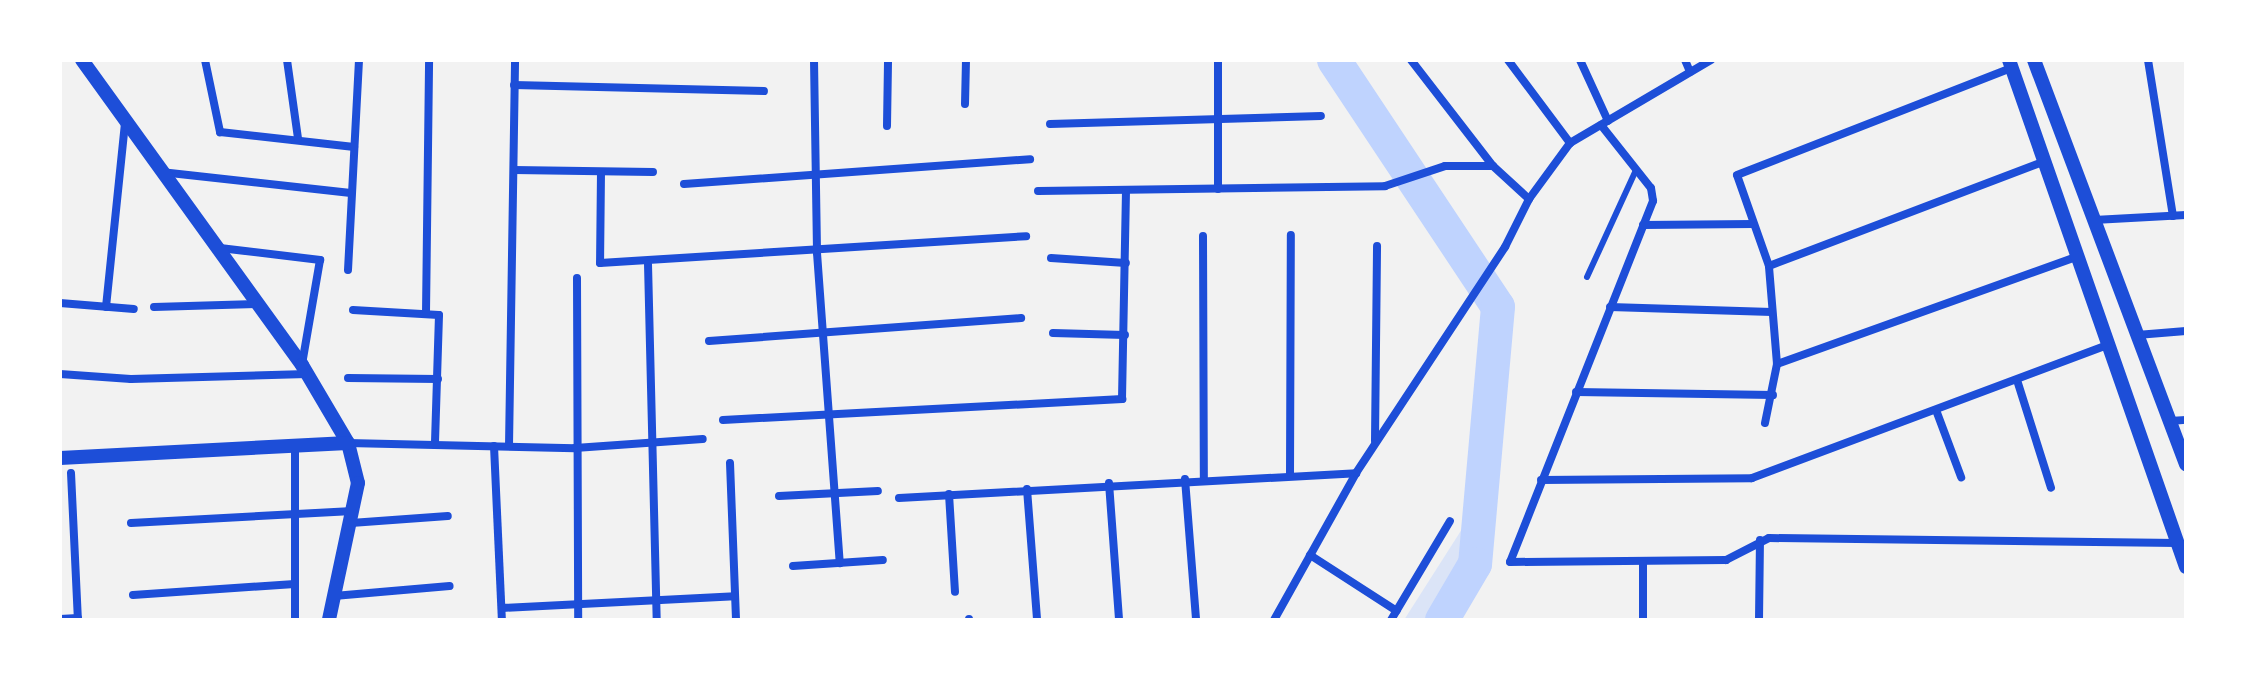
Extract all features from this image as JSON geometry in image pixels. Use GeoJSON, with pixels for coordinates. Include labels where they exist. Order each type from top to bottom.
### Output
{"type":"FeatureCollection","features":[{"type":"Feature","properties":{"kind":"street"},"geometry":{"type":"LineString","coordinates":[[82,60],[159,172],[220,248],[305,370],[348,443],[358,483],[329,620]]}},
{"type":"Feature","properties":{"kind":"street"},"geometry":{"type":"LineString","coordinates":[[205,60],[220,132],[298,138],[354,147]]}},
{"type":"Feature","properties":{"kind":"street"},"geometry":{"type":"LineString","coordinates":[[287,60],[298,138]]}},
{"type":"Feature","properties":{"kind":"street"},"geometry":{"type":"LineString","coordinates":[[348,270],[359,60]]}},
{"type":"Feature","properties":{"kind":"street"},"geometry":{"type":"LineString","coordinates":[[426,313],[429,60]]}},
{"type":"Feature","properties":{"kind":"street"},"geometry":{"type":"LineString","coordinates":[[509,446],[515,60]]}},
{"type":"Feature","properties":{"kind":"street"},"geometry":{"type":"LineString","coordinates":[[814,60],[817,253],[840,563]]}},
{"type":"Feature","properties":{"kind":"street"},"geometry":{"type":"LineString","coordinates":[[887,126],[888,60]]}},
{"type":"Feature","properties":{"kind":"street"},"geometry":{"type":"LineString","coordinates":[[965,104],[966,60]]}},
{"type":"Feature","properties":{"kind":"street"},"geometry":{"type":"LineString","coordinates":[[1218,60],[1218,189]]}},
{"type":"Feature","properties":{"kind":"street"},"geometry":{"type":"LineString","coordinates":[[1508,60],[1570,143]]}},
{"type":"Feature","properties":{"kind":"street"},"geometry":{"type":"LineString","coordinates":[[1580,60],[1604,123],[1653,196],[1510,562],[1643,564],[1726,560],[1760,540],[2179,543]]}},
{"type":"Feature","properties":{"kind":"street"},"geometry":{"type":"LineString","coordinates":[[1685,60],[1690,72]]}},
{"type":"Feature","properties":{"kind":"street"},"geometry":{"type":"LineString","coordinates":[[1274,620],[1356,473],[1436,347],[1505,247],[1529,199],[1570,143],[1711,60]]}},
{"type":"Feature","properties":{"kind":"street"},"geometry":{"type":"LineString","coordinates":[[2034,60],[2186,464]]}},
{"type":"Feature","properties":{"kind":"street"},"geometry":{"type":"LineString","coordinates":[[2148,60],[2173,216]]}},
{"type":"Feature","properties":{"kind":"street"},"geometry":{"type":"LineString","coordinates":[[1414,61],[1493,166],[1529,199]]}},
{"type":"Feature","properties":{"kind":"street"},"geometry":{"type":"LineString","coordinates":[[1765,423],[1777,364],[1769,266],[1739,173],[2010,64],[2111,344],[2186,567]]}},
{"type":"Feature","properties":{"kind":"street"},"geometry":{"type":"LineString","coordinates":[[514,85],[764,91]]}},
{"type":"Feature","properties":{"kind":"street"},"geometry":{"type":"LineString","coordinates":[[1050,124],[1321,116]]}},
{"type":"Feature","properties":{"kind":"street"},"geometry":{"type":"LineString","coordinates":[[106,307],[125,123]]}},
{"type":"Feature","properties":{"kind":"street"},"geometry":{"type":"LineString","coordinates":[[684,184],[1030,159]]}},
{"type":"Feature","properties":{"kind":"street"},"geometry":{"type":"LineString","coordinates":[[1769,266],[2046,161]]}},
{"type":"Feature","properties":{"kind":"street"},"geometry":{"type":"LineString","coordinates":[[1038,191],[1385,186],[1422,171],[1493,166]]}},
{"type":"Feature","properties":{"kind":"street"},"geometry":{"type":"LineString","coordinates":[[514,170],[653,172]]}},
{"type":"Feature","properties":{"kind":"street"},"geometry":{"type":"LineString","coordinates":[[159,172],[351,193]]}},
{"type":"Feature","properties":{"kind":"street"},"geometry":{"type":"LineString","coordinates":[[601,172],[597,261],[648,264],[1026,236]]}},
{"type":"Feature","properties":{"kind":"street"},"geometry":{"type":"LineString","coordinates":[[723,420],[1120,400],[1125,395],[1126,191]]}},
{"type":"Feature","properties":{"kind":"street"},"geometry":{"type":"LineString","coordinates":[[2094,220],[2186,215]]}},
{"type":"Feature","properties":{"kind":"street"},"geometry":{"type":"LineString","coordinates":[[1643,225],[1753,224]]}},
{"type":"Feature","properties":{"kind":"street"},"geometry":{"type":"LineString","coordinates":[[1290,476],[1291,235]]}},
{"type":"Feature","properties":{"kind":"street"},"geometry":{"type":"LineString","coordinates":[[1203,236],[1204,479]]}},
{"type":"Feature","properties":{"kind":"street"},"geometry":{"type":"LineString","coordinates":[[1375,444],[1377,246]]}},
{"type":"Feature","properties":{"kind":"street"},"geometry":{"type":"LineString","coordinates":[[220,248],[320,260],[305,370]]}},
{"type":"Feature","properties":{"kind":"street"},"geometry":{"type":"LineString","coordinates":[[1777,364],[2079,256]]}},
{"type":"Feature","properties":{"kind":"street"},"geometry":{"type":"LineString","coordinates":[[1051,258],[1126,263]]}},
{"type":"Feature","properties":{"kind":"street"},"geometry":{"type":"LineString","coordinates":[[648,264],[649,444],[657,620]]}},
{"type":"Feature","properties":{"kind":"street"},"geometry":{"type":"LineString","coordinates":[[577,278],[575,448],[578,620]]}},
{"type":"Feature","properties":{"kind":"street"},"geometry":{"type":"LineString","coordinates":[[60,303],[134,309]]}},
{"type":"Feature","properties":{"kind":"street"},"geometry":{"type":"LineString","coordinates":[[154,307],[259,304]]}},
{"type":"Feature","properties":{"kind":"street"},"geometry":{"type":"LineString","coordinates":[[1610,307],[1772,312]]}},
{"type":"Feature","properties":{"kind":"street"},"geometry":{"type":"LineString","coordinates":[[353,310],[439,316],[435,445]]}},
{"type":"Feature","properties":{"kind":"street"},"geometry":{"type":"LineString","coordinates":[[709,341],[1021,318]]}},
{"type":"Feature","properties":{"kind":"street"},"geometry":{"type":"LineString","coordinates":[[2137,335],[2186,331]]}},
{"type":"Feature","properties":{"kind":"street"},"geometry":{"type":"LineString","coordinates":[[1053,333],[1125,335]]}},
{"type":"Feature","properties":{"kind":"street"},"geometry":{"type":"LineString","coordinates":[[1541,480],[1752,478],[2111,344]]}},
{"type":"Feature","properties":{"kind":"street"},"geometry":{"type":"LineString","coordinates":[[60,374],[131,379],[305,370]]}},
{"type":"Feature","properties":{"kind":"street"},"geometry":{"type":"LineString","coordinates":[[348,378],[438,379]]}},
{"type":"Feature","properties":{"kind":"street"},"geometry":{"type":"LineString","coordinates":[[2017,380],[2051,488]]}},
{"type":"Feature","properties":{"kind":"street"},"geometry":{"type":"LineString","coordinates":[[1576,392],[1773,395]]}},
{"type":"Feature","properties":{"kind":"street"},"geometry":{"type":"LineString","coordinates":[[1936,410],[1961,477]]}},
{"type":"Feature","properties":{"kind":"street"},"geometry":{"type":"LineString","coordinates":[[2170,421],[2186,420]]}},
{"type":"Feature","properties":{"kind":"street"},"geometry":{"type":"LineString","coordinates":[[60,458],[348,443],[575,448],[703,439]]}},
{"type":"Feature","properties":{"kind":"street"},"geometry":{"type":"LineString","coordinates":[[295,446],[295,620]]}},
{"type":"Feature","properties":{"kind":"street"},"geometry":{"type":"LineString","coordinates":[[494,446],[502,620]]}},
{"type":"Feature","properties":{"kind":"street"},"geometry":{"type":"LineString","coordinates":[[730,463],[736,620]]}},
{"type":"Feature","properties":{"kind":"street"},"geometry":{"type":"LineString","coordinates":[[60,619],[78,619],[71,473]]}},
{"type":"Feature","properties":{"kind":"street"},"geometry":{"type":"LineString","coordinates":[[899,498],[1109,483],[1356,473]]}},
{"type":"Feature","properties":{"kind":"street"},"geometry":{"type":"LineString","coordinates":[[1185,479],[1196,620]]}},
{"type":"Feature","properties":{"kind":"street"},"geometry":{"type":"LineString","coordinates":[[1109,483],[1119,620]]}},
{"type":"Feature","properties":{"kind":"street"},"geometry":{"type":"LineString","coordinates":[[1027,489],[1037,620]]}},
{"type":"Feature","properties":{"kind":"street"},"geometry":{"type":"LineString","coordinates":[[779,496],[878,491]]}},
{"type":"Feature","properties":{"kind":"street"},"geometry":{"type":"LineString","coordinates":[[949,494],[955,592]]}},
{"type":"Feature","properties":{"kind":"street"},"geometry":{"type":"LineString","coordinates":[[131,523],[296,514],[448,516]]}},
{"type":"Feature","properties":{"kind":"street"},"geometry":{"type":"LineString","coordinates":[[1391,620],[1450,521]]}},
{"type":"Feature","properties":{"kind":"street"},"geometry":{"type":"LineString","coordinates":[[1759,620],[1760,540]]}},
{"type":"Feature","properties":{"kind":"street"},"geometry":{"type":"LineString","coordinates":[[1310,555],[1397,611]]}},
{"type":"Feature","properties":{"kind":"street"},"geometry":{"type":"LineString","coordinates":[[793,566],[883,560]]}},
{"type":"Feature","properties":{"kind":"street"},"geometry":{"type":"LineString","coordinates":[[1643,564],[1643,620]]}},
{"type":"Feature","properties":{"kind":"street"},"geometry":{"type":"LineString","coordinates":[[133,595],[295,584]]}},
{"type":"Feature","properties":{"kind":"street"},"geometry":{"type":"LineString","coordinates":[[334,596],[450,586]]}},
{"type":"Feature","properties":{"kind":"street"},"geometry":{"type":"LineString","coordinates":[[502,608],[735,596]]}},
{"type":"Feature","properties":{"kind":"lane"},"geometry":{"type":"LineString","coordinates":[[1587,277],[1636,170]]}},
{"type":"Feature","properties":{"kind":"shaded area"},"geometry":{"type":"Polygon","coordinates":[[[1462,529],[1477,542],[1433,620],[1404,620],[1462,529]]]}},
{"type":"Feature","properties":{"kind":"waterway"},"geometry":{"type":"LineString","coordinates":[[1334,60],[1498,307],[1475,564],[1442,620]]}}]}
